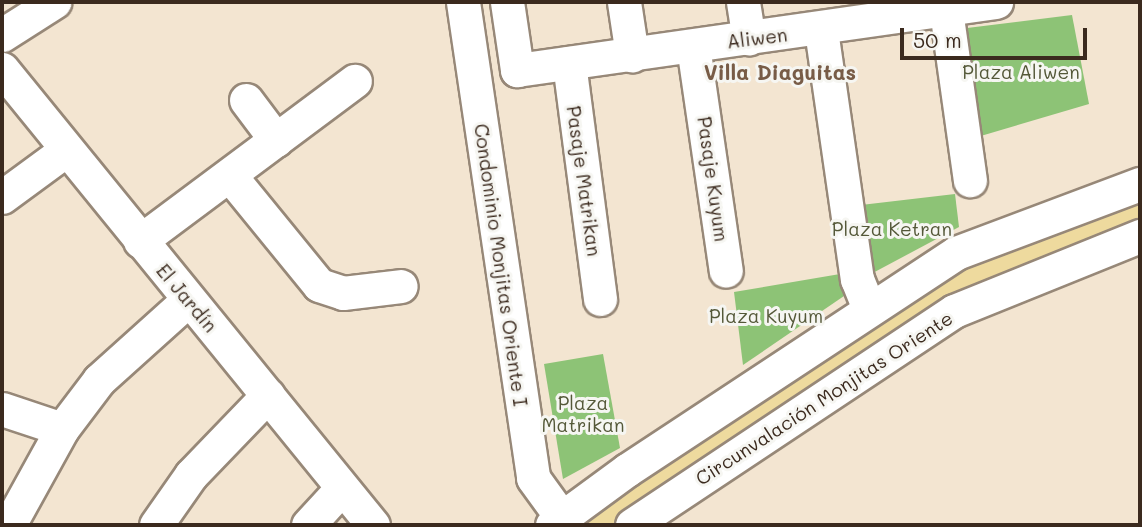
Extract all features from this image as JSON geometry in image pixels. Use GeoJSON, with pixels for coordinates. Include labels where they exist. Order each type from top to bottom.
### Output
{"type":"FeatureCollection","features":[{"type":"Feature","properties":{"kind":"street"},"geometry":{"type":"LineString","coordinates":[[2,35],[54,2]]}},
{"type":"Feature","properties":{"kind":"street","name":"Condominio Monjitas Oriente I"},"geometry":{"type":"LineString","coordinates":[[463,2],[533,478],[557,522]]}},
{"type":"Feature","properties":{"kind":"street","name":"Aliwen"},"geometry":{"type":"LineString","coordinates":[[508,2],[517,70],[821,30],[860,12],[972,5]]}},
{"type":"Feature","properties":{"kind":"street"},"geometry":{"type":"LineString","coordinates":[[624,2],[632,55]]}},
{"type":"Feature","properties":{"kind":"street"},"geometry":{"type":"LineString","coordinates":[[743,2],[748,39]]}},
{"type":"Feature","properties":{"kind":"street"},"geometry":{"type":"LineString","coordinates":[[970,180],[972,5]]}},
{"type":"Feature","properties":{"kind":"street"},"geometry":{"type":"LineString","coordinates":[[821,30],[858,279],[869,308]]}},
{"type":"Feature","properties":{"kind":"street","name":"Pasaje Kuyum"},"geometry":{"type":"LineString","coordinates":[[693,46],[726,271]]}},
{"type":"Feature","properties":{"kind":"street","name":"Pasaje Matrikan"},"geometry":{"type":"LineString","coordinates":[[569,63],[600,299]]}},
{"type":"Feature","properties":{"kind":"street","name":"El Jardín"},"geometry":{"type":"LineString","coordinates":[[2,69],[373,525]]}},
{"type":"Feature","properties":{"kind":"street"},"geometry":{"type":"LineString","coordinates":[[140,241],[231,177],[355,81]]}},
{"type":"Feature","properties":{"kind":"street"},"geometry":{"type":"LineString","coordinates":[[246,100],[276,140]]}},
{"type":"Feature","properties":{"kind":"street"},"geometry":{"type":"LineString","coordinates":[[2,197],[66,150]]}},
{"type":"Feature","properties":{"kind":"street"},"geometry":{"type":"LineString","coordinates":[[231,177],[319,285],[343,293],[401,286]]}},
{"type":"Feature","properties":{"kind":"street"},"geometry":{"type":"LineString","coordinates":[[557,522],[869,308],[956,253],[1140,184]]}},
{"type":"Feature","properties":{"kind":"street","name":"Circunvalación Monjitas Oriente"},"geometry":{"type":"LineString","coordinates":[[632,525],[954,311],[1140,236]]}},
{"type":"Feature","properties":{"kind":"street"},"geometry":{"type":"LineString","coordinates":[[9,525],[62,429],[99,380],[188,300]]}},
{"type":"Feature","properties":{"kind":"street"},"geometry":{"type":"LineString","coordinates":[[156,525],[191,475],[268,395]]}},
{"type":"Feature","properties":{"kind":"street"},"geometry":{"type":"LineString","coordinates":[[2,409],[62,429]]}},
{"type":"Feature","properties":{"kind":"street"},"geometry":{"type":"LineString","coordinates":[[308,525],[342,488]]}},
{"type":"Feature","properties":{"kind":"green space","name":"Plaza Aliwen"},"geometry":{"type":"Polygon","coordinates":[[[1072,15],[1089,104],[974,138],[959,29],[1072,15]]]}},
{"type":"Feature","properties":{"kind":"green space","name":"Plaza Ketran"},"geometry":{"type":"Polygon","coordinates":[[[955,194],[959,227],[869,275],[861,205],[955,194]]]}},
{"type":"Feature","properties":{"kind":"green space","name":"Plaza Kuyum"},"geometry":{"type":"Polygon","coordinates":[[[840,274],[844,296],[743,365],[734,292],[840,274]]]}},
{"type":"Feature","properties":{"kind":"green space","name":"Plaza Matrikan"},"geometry":{"type":"Polygon","coordinates":[[[603,354],[620,448],[563,479],[544,364],[603,354]]]}},
{"type":"Feature","properties":{"kind":"sand"},"geometry":{"type":"Polygon","coordinates":[[[1140,194],[1140,221],[727,447],[614,525],[576,525],[943,276],[1140,194]]]}},
{"type":"Feature","properties":{"kind":"district","name":"Villa Diaguitas"},"geometry":{"type":"Point","coordinates":[780,72]}}]}
